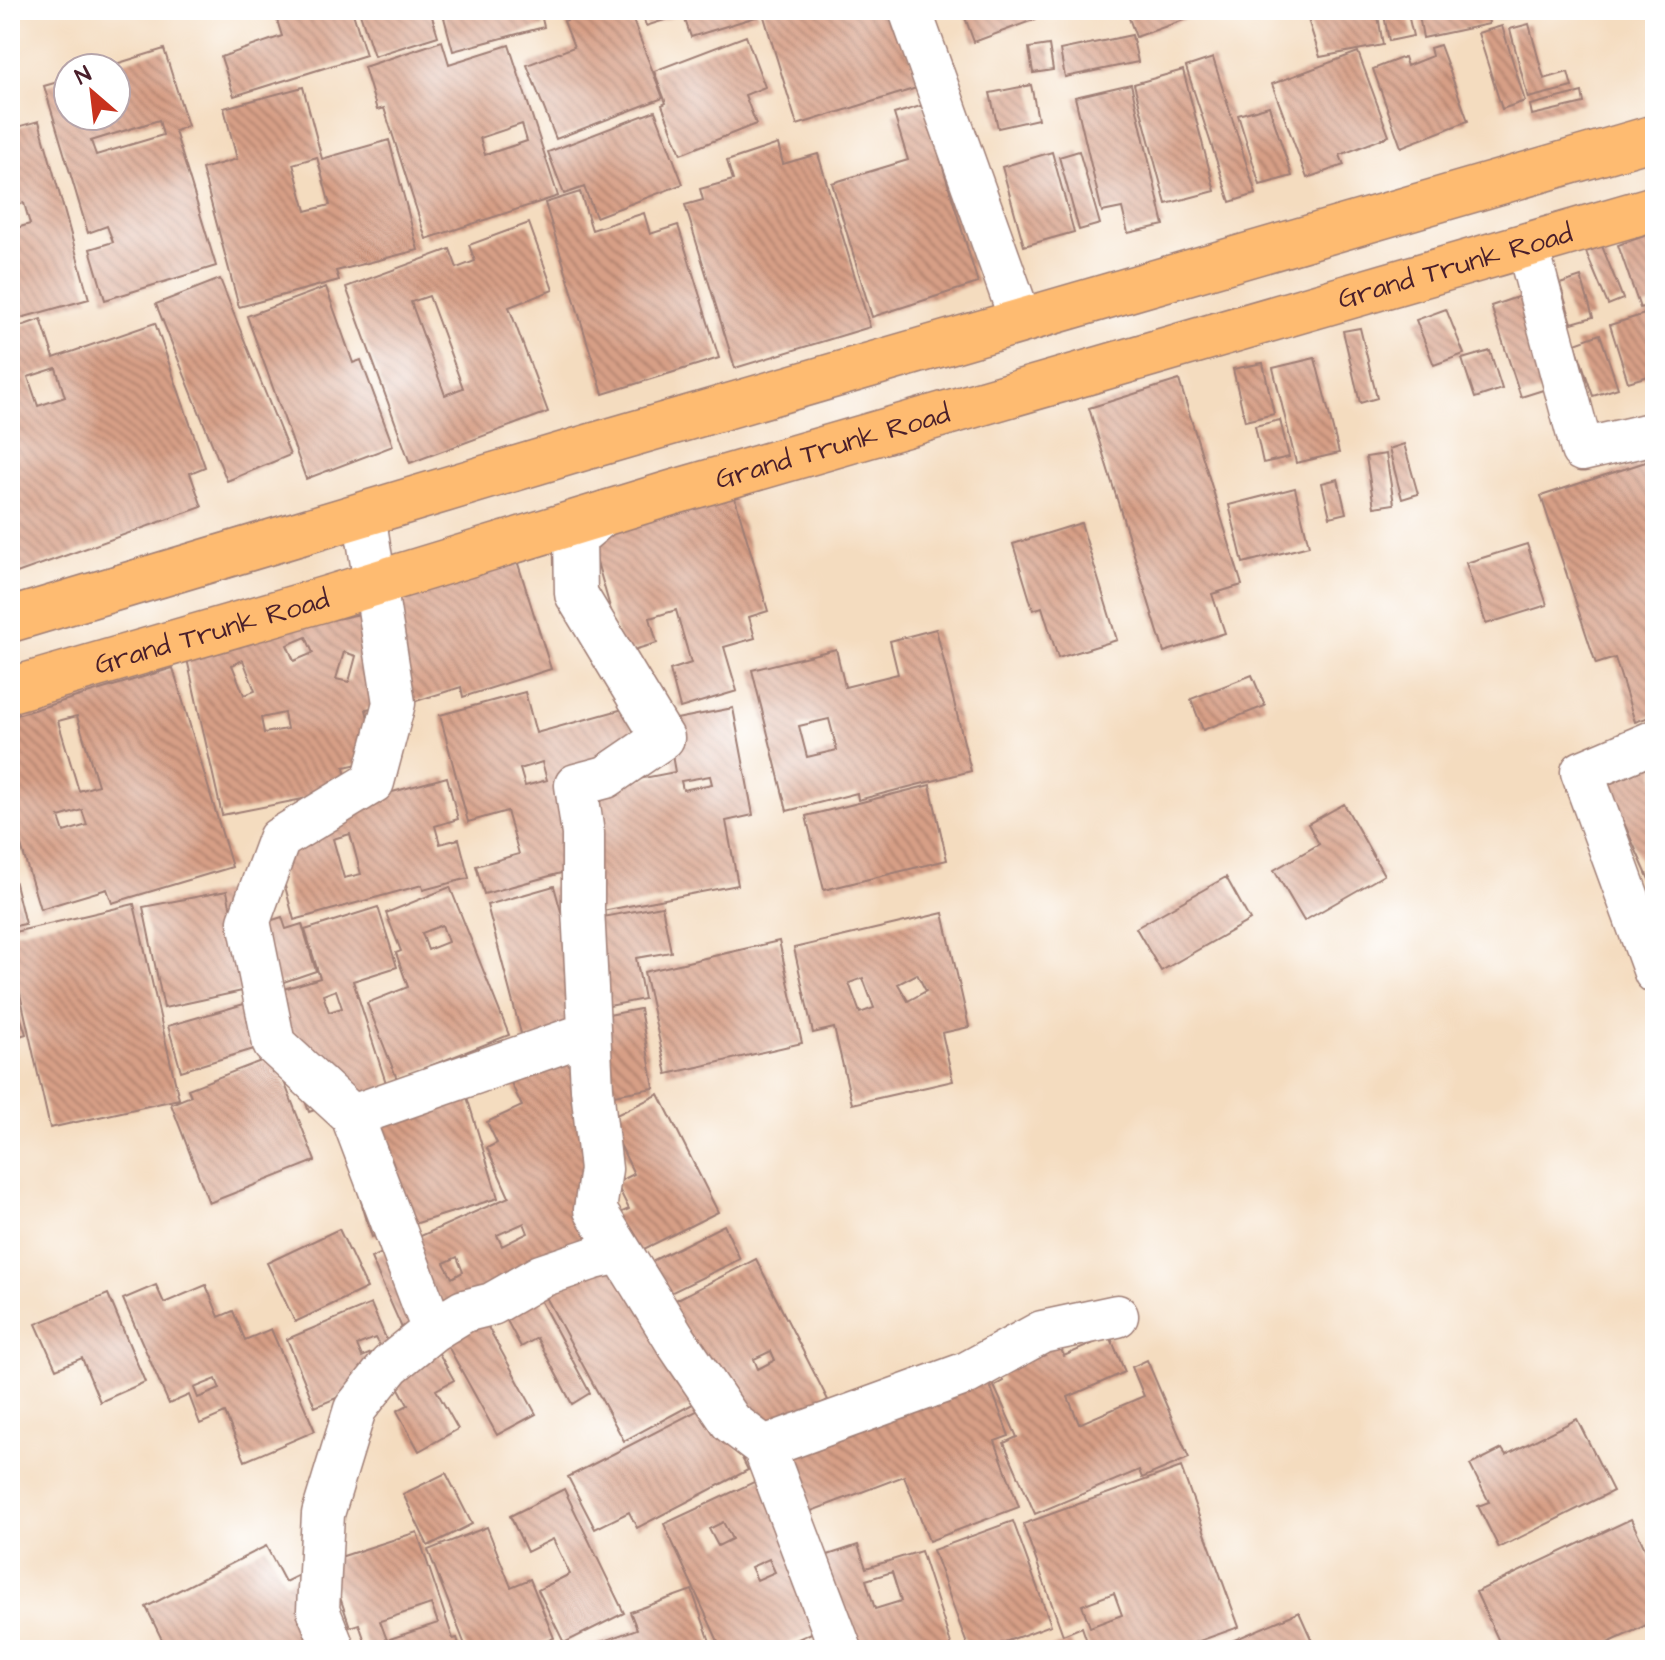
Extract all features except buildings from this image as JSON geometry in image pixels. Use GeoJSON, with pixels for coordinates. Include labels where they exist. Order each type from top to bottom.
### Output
{"type":"FeatureCollection","features":[{"type":"Feature","properties":{"kind":"highway"},"geometry":{"type":"LineString","coordinates":[[10,620],[1655,137]]}},
{"type":"Feature","properties":{"kind":"highway","name":"Grand Trunk Road"},"geometry":{"type":"LineString","coordinates":[[10,690],[375,584],[606,512],[1655,208]]}},
{"type":"Feature","properties":{"kind":"street"},"geometry":{"type":"LineString","coordinates":[[910,10],[1021,321]]}},
{"type":"Feature","properties":{"kind":"street"},"geometry":{"type":"LineString","coordinates":[[1527,245],[1582,450],[1655,433]]}},
{"type":"Feature","properties":{"kind":"street"},"geometry":{"type":"LineString","coordinates":[[606,512],[575,538],[576,594],[663,738],[606,777],[576,785],[583,834],[583,908],[592,1089],[601,1169],[595,1210],[619,1252],[731,1422],[764,1447],[841,1650]]}},
{"type":"Feature","properties":{"kind":"street"},"geometry":{"type":"LineString","coordinates":[[364,514],[394,703],[373,782],[279,839],[249,921],[274,1044],[352,1116],[433,1330]]}},
{"type":"Feature","properties":{"kind":"street"},"geometry":{"type":"LineString","coordinates":[[1655,741],[1582,772],[1645,914],[1655,972]]}},
{"type":"Feature","properties":{"kind":"street"},"geometry":{"type":"LineString","coordinates":[[352,1116],[589,1033]]}},
{"type":"Feature","properties":{"kind":"street"},"geometry":{"type":"LineString","coordinates":[[334,1650],[318,1610],[323,1514],[355,1409],[390,1365],[433,1330],[464,1311],[492,1304],[541,1276],[619,1252]]}},
{"type":"Feature","properties":{"kind":"street"},"geometry":{"type":"LineString","coordinates":[[764,1447],[967,1373],[1042,1332],[1117,1316]]}},
{"type":"Feature","properties":{"kind":"water"},"geometry":{"type":"Polygon","coordinates":[[[1493,10],[1534,10],[1534,15],[1494,18],[1493,10]]]}}]}
